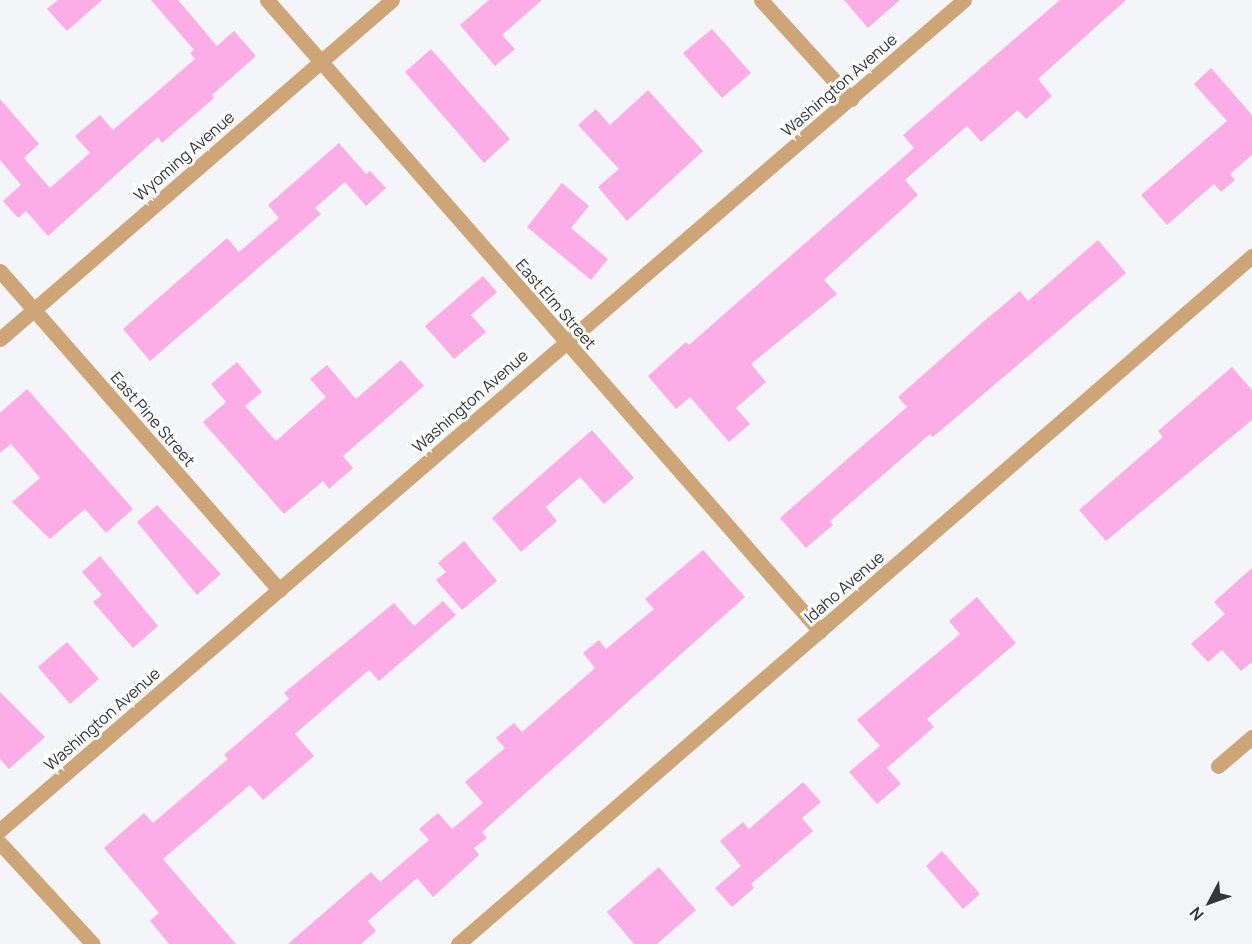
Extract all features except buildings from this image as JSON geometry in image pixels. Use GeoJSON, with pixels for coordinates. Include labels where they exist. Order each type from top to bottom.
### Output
{"type":"FeatureCollection","features":[{"type":"Feature","properties":{"kind":"street","name":"East Elm Street"},"geometry":{"type":"LineString","coordinates":[[267,0],[820,631]]}},
{"type":"Feature","properties":{"kind":"street","name":"Wyoming Avenue"},"geometry":{"type":"LineString","coordinates":[[0,339],[392,0]]}},
{"type":"Feature","properties":{"kind":"street"},"geometry":{"type":"LineString","coordinates":[[761,0],[851,99]]}},
{"type":"Feature","properties":{"kind":"street","name":"Washington Avenue"},"geometry":{"type":"LineString","coordinates":[[0,831],[964,0]]}},
{"type":"Feature","properties":{"kind":"street","name":"Idaho Avenue"},"geometry":{"type":"LineString","coordinates":[[458,944],[1252,256]]}},
{"type":"Feature","properties":{"kind":"street","name":"East Pine Street"},"geometry":{"type":"LineString","coordinates":[[0,271],[279,590]]}},
{"type":"Feature","properties":{"kind":"street"},"geometry":{"type":"LineString","coordinates":[[1218,766],[1252,736]]}},
{"type":"Feature","properties":{"kind":"street"},"geometry":{"type":"LineString","coordinates":[[0,843],[93,944]]}}]}
